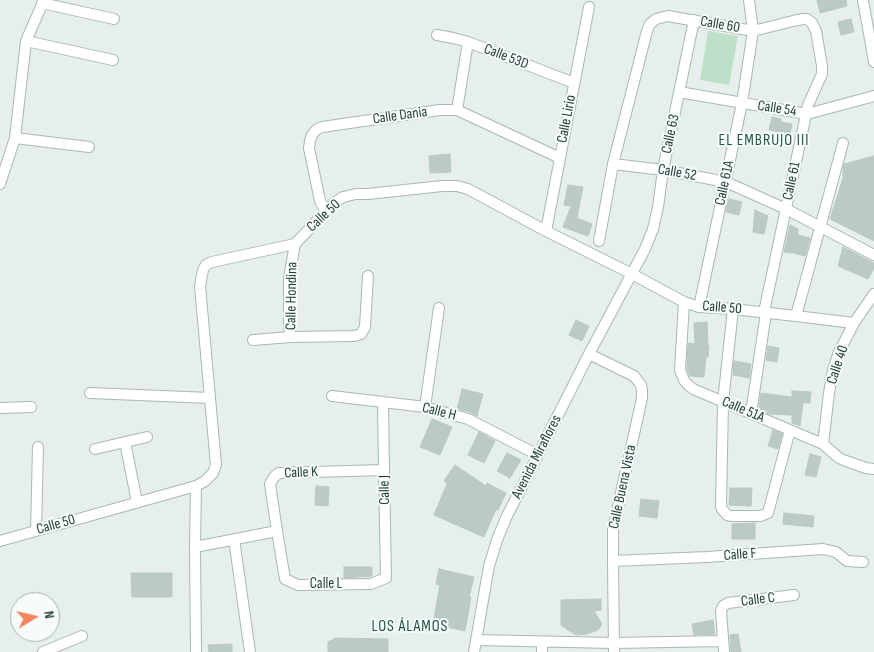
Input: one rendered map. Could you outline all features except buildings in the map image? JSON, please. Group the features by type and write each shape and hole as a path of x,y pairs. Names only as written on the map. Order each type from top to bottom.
{"street":[{"name":"Calle 61A","path":"698,307 742,103 753,31 749,0"},
{"path":"863,0 874,62"},
{"path":"0,184 15,138 26,41 43,1 114,19"},
{"name":"Calle Lirio","path":"546,231 589,7"},
{"name":"Calle 60","path":"613,164 647,31 650,24 656,19 668,16 753,31 803,19 812,23"},
{"name":"Calle 63","path":"632,274 653,229 663,170 694,20"},
{"name":"Calle 61","path":"751,413 765,312 786,209 811,98 822,74 816,32 812,23"},
{"name":"Calle 53D","path":"437,35 468,42 574,83"},
{"path":"26,41 113,60"},
{"path":"458,110 468,42"},
{"name":"Calle 54","path":"679,92 807,114 874,96"},
{"name":"Calle Dania","path":"326,212 320,201 309,148 310,141 316,130 322,127 430,111 458,110 560,158"},
{"path":"15,138 89,147"},
{"path":"796,316 843,143"},
{"path":"599,241 613,164"},
{"name":"Calle 52","path":"613,164 663,170 726,182 786,209 874,255"},
{"name":"Calle 50","path":"0,541 196,486 205,481 213,473 216,465 200,286 203,270 206,265 212,262 294,244 334,203 356,194 442,186 456,186 468,189 684,302 698,307 765,312 854,324"},
{"name":"Calle Hondina","path":"294,244 289,278 289,327 291,337 354,336 361,334 365,327 368,276"},
{"name":"Avenida Miraflores","path":"474,652 489,566 506,518 589,354 632,274"},
{"name":"Calle 40","path":"823,444 828,393 833,370 854,324 874,294"},
{"name":"Calle 51A","path":"684,302 680,370 684,380 694,390 823,444 839,458 874,469"},
{"path":"425,407 439,308"},
{"path":"733,309 723,402 721,506 727,515 761,516 768,513 790,430"},
{"path":"253,340 291,337"},
{"name":"Calle Buena Vista","path":"589,354 634,376 641,384 642,391 614,529 614,648"},
{"path":"90,393 210,398"},
{"name":"Calle H","path":"332,396 425,407 468,419 538,455"},
{"name":"Calle J","path":"383,402 386,578"},
{"path":"0,408 31,408"},
{"path":"95,449 146,437"},
{"path":"125,442 137,502"},
{"path":"36,531 38,446"},
{"name":"Calle K","path":"276,531 270,484 279,473 384,470"},
{"path":"196,486 196,652"},
{"path":"195,547 276,531"},
{"name":"Calle L","path":"276,531 285,579 298,584 371,584 386,578"},
{"path":"234,539 250,652"},
{"name":"Calle F","path":"613,561 823,549 836,552 848,561 863,562"},
{"name":"Calle C","path":"723,641 721,611 723,606 728,603 794,596"},
{"path":"43,652 82,636"},
{"path":"476,640 542,647 614,648 723,641 724,652"}],"green space":[{"path":"708,31 738,36 729,85 700,80"}],"district":[{"name":"EL EMBRUJO III","path":"764,141"},
{"name":"LOS ÁLAMOS","path":"410,627"}]}
